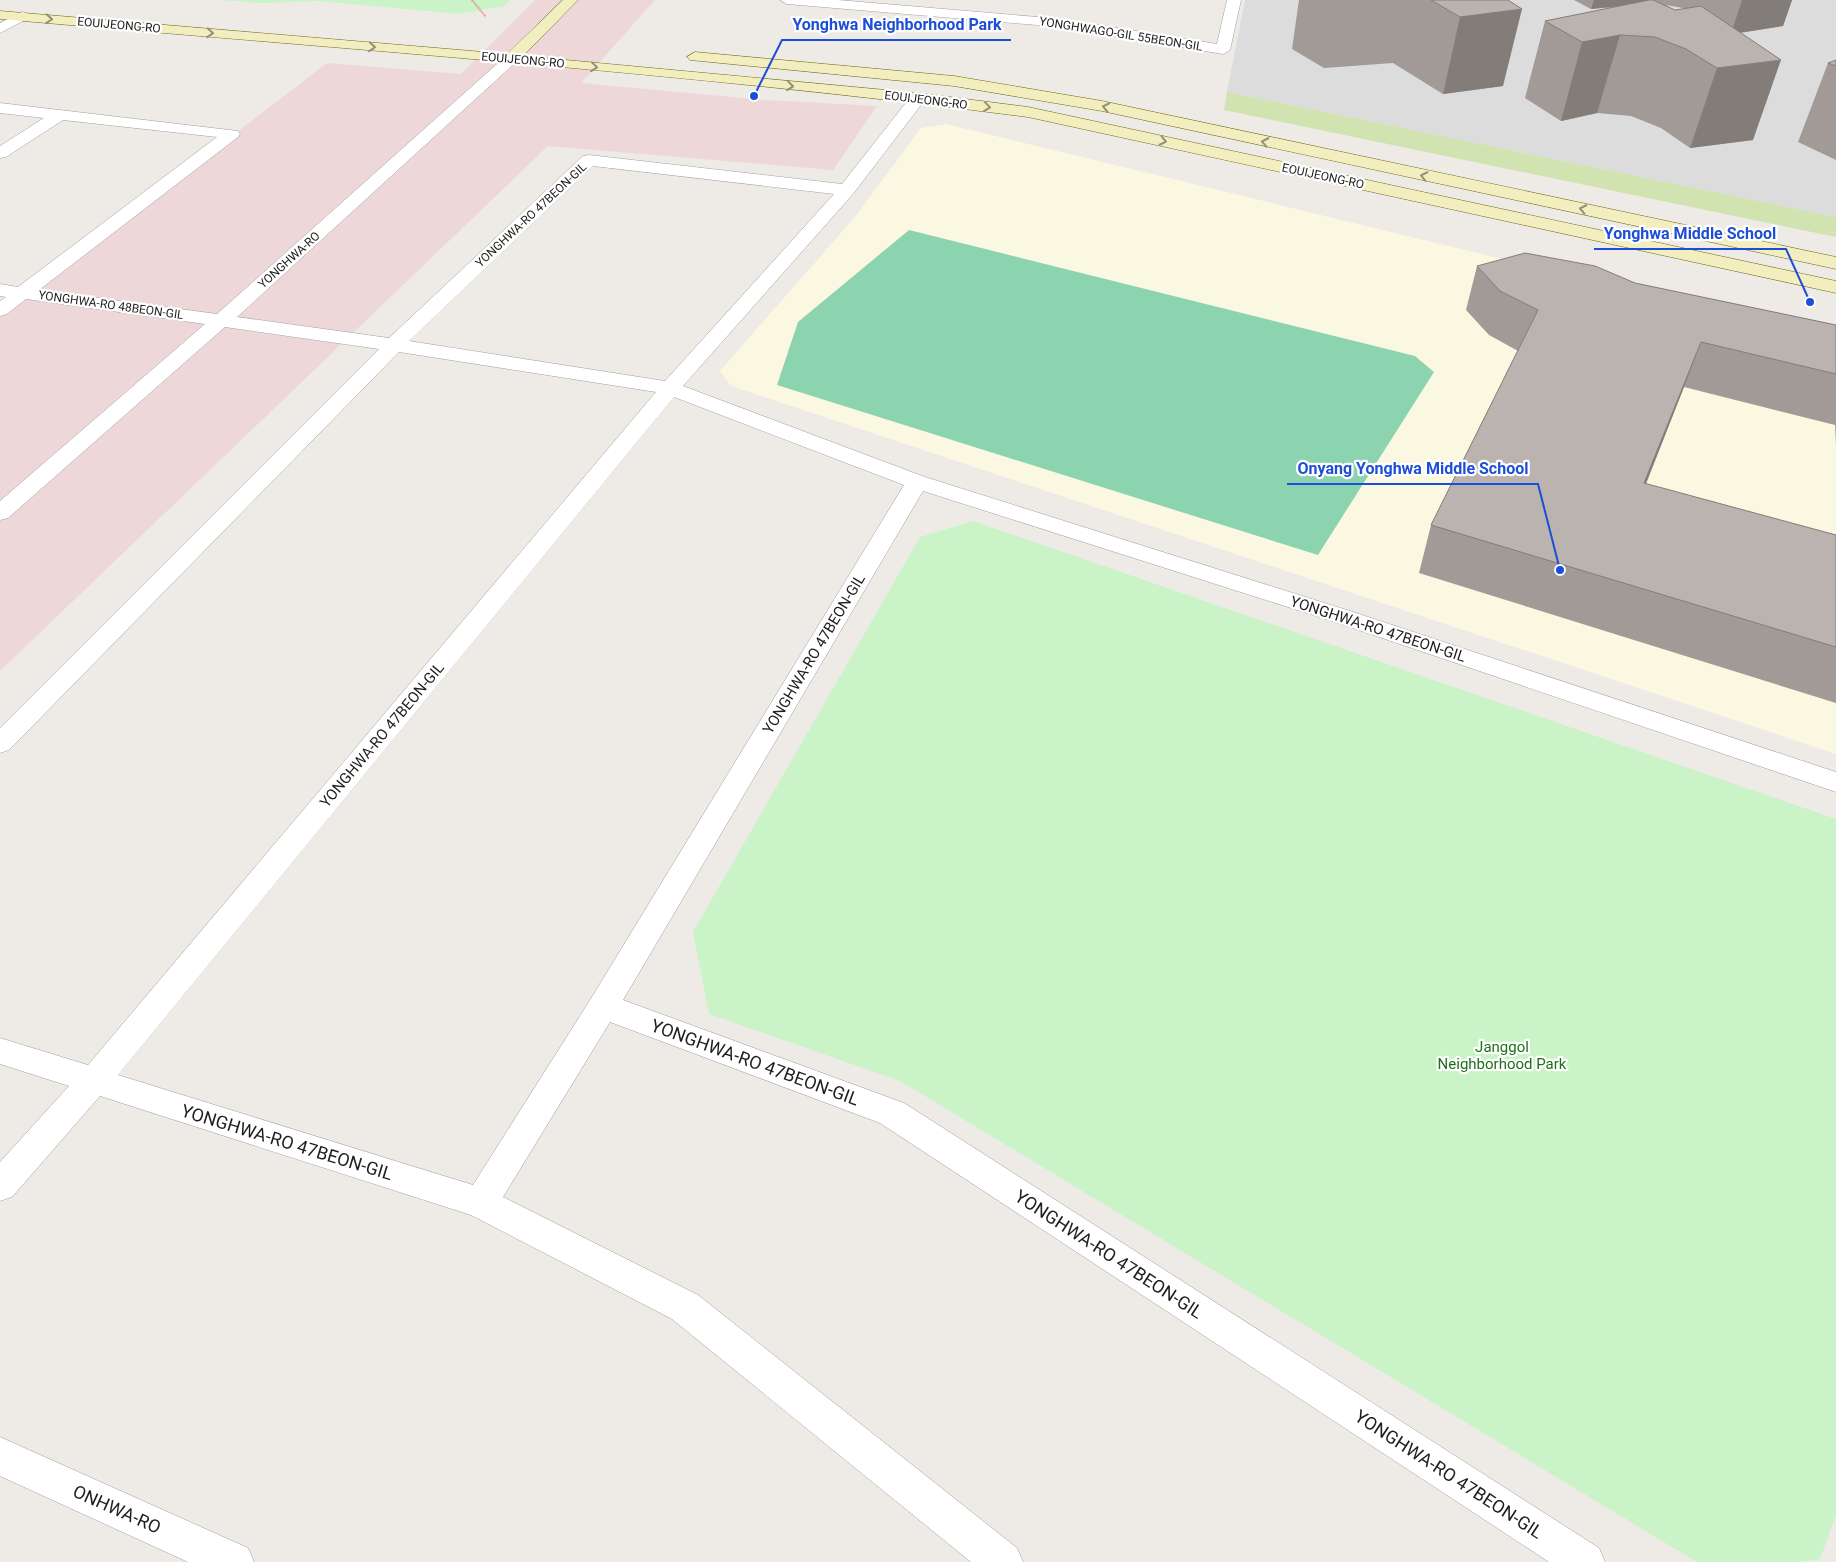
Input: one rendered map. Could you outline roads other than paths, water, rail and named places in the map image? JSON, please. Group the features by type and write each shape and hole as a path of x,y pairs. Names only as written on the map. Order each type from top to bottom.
{"main road":[{"path":"528,42 572,0"},
{"name":"EOUIJEONG-RO","path":"0,15 510,49 1028,112 1836,287"},
{"name":"EOUIJEONG-RO","path":"510,49 528,42 548,44"},
{"name":"EOUIJEONG-RO","path":"676,56 954,82 1102,106 1836,263"}],"street":[{"name":"YONGHWAGO-GIL 55BEON-GIL","path":"787,0 885,4 1050,22 1223,50 1234,0"},
{"path":"1050,22 1057,7"},
{"path":"0,29 22,16"},
{"name":"YONGHWA-RO","path":"0,513 222,320 510,49"},
{"name":"YONGHWA-RO 47BEON-GIL","path":"0,1186 93,1082 670,388 846,190 918,98"},
{"path":"0,108 232,134 0,310"},
{"path":"0,153 60,115"},
{"name":"YONGHWA-RO 47BEON-GIL","path":"0,744 394,345 589,160 846,190"},
{"name":"YONGHWA-RO 48BEON-GIL","path":"0,290 222,320"},
{"name":"YONGHWA-RO 47BEON-GIL","path":"222,320 670,388 917,482 1344,617 1836,782"},
{"name":"YONGHWA-RO 47BEON-GIL","path":"481,1203 603,1006 917,482"},
{"name":"YONGHWA-RO 47BEON-GIL","path":"603,1006 892,1113 1585,1562"},
{"name":"YONGHWA-RO 47BEON-GIL","path":"0,1051 93,1082 481,1203 685,1306 1003,1562"},
{"name":"ONHWA-RO","path":"0,1456 234,1562"}],"place":[{"name":"Yonghwa Neighborhood Park","path":"754,96"},
{"name":"Yonghwa Middle School","path":"1810,302"},
{"name":"Onyang Yonghwa Middle School","path":"1560,570"}],"park label":[{"name":"Janggol Neighborhood Park","path":"1502,1056"}]}
